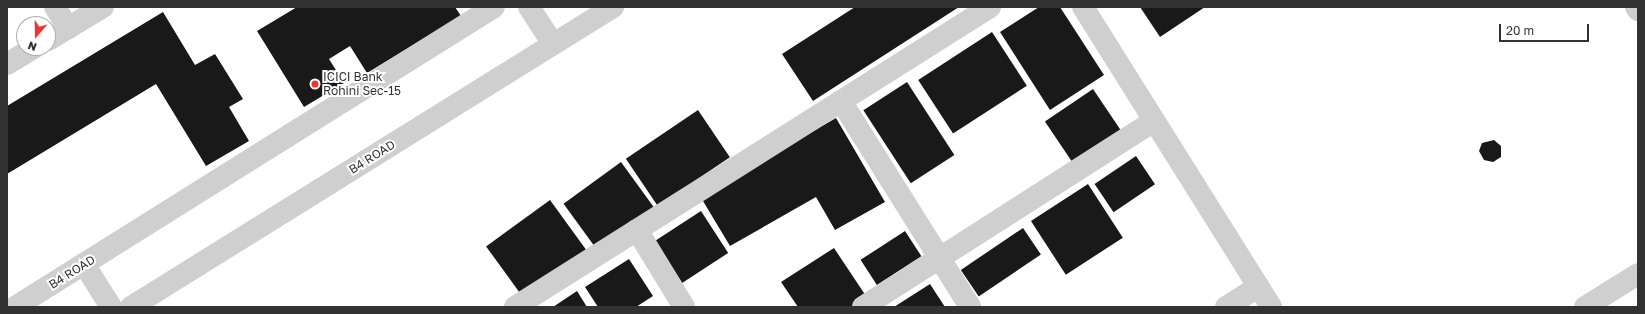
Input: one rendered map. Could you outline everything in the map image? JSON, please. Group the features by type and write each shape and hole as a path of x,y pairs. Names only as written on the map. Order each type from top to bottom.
{"street":[{"path":"54,7 68,28"},
{"path":"56,35 103,7"},
{"name":"B4 ROAD","path":"15,307 494,7"},
{"path":"529,7 553,44"},
{"name":"B4 ROAD","path":"131,307 613,7"},
{"path":"515,307 990,7"},
{"path":"1082,7 1271,307"},
{"path":"7,64 20,56"},
{"path":"841,101 970,307"},
{"path":"863,307 1154,121"},
{"path":"637,230 684,307"},
{"path":"84,264 111,307"},
{"path":"1585,307 1638,274"},
{"path":"1226,307 1258,287"}],"building":[{"path":"297,7 455,7 461,16 367,73 350,46 329,59 344,83 304,107 257,31"},
{"path":"855,7 959,7 813,101 782,54"},
{"path":"1039,7 1060,7 1104,75 1050,110 1000,32"},
{"path":"1140,7 1205,7 1160,37"},
{"path":"163,12 195,65 215,54 243,99 229,107 249,141 206,166 156,84 7,174 7,106"},
{"path":"992,32 1027,86 953,134 918,80"},
{"path":"907,82 954,155 911,183 863,110"},
{"path":"1093,89 1121,130 1073,163 1045,121"},
{"path":"698,110 730,157 658,206 626,159"},
{"path":"836,118 885,202 835,230 816,197 730,246 700,196"},
{"path":"1494,140 1501,146 1501,157 1493,162 1484,160 1479,151 1482,143"},
{"path":"1136,156 1155,184 1114,212 1095,184"},
{"path":"621,162 656,210 598,251 564,204"},
{"path":"1088,184 1123,238 1066,275 1031,221"},
{"path":"550,200 587,251 523,297 486,246"},
{"path":"701,211 728,253 682,283 655,241"},
{"path":"1023,228 1041,255 979,296 961,270"},
{"path":"905,231 921,256 877,285 861,260"},
{"path":"834,248 868,299 855,307 798,307 781,282"},
{"path":"629,259 653,296 636,307 598,307 585,287"},
{"path":"930,284 945,307 894,307"},
{"path":"577,291 587,307 553,307"}],"place":[{"name":"ICICI Bank Rohini Sec-15","path":"315,84"}]}
